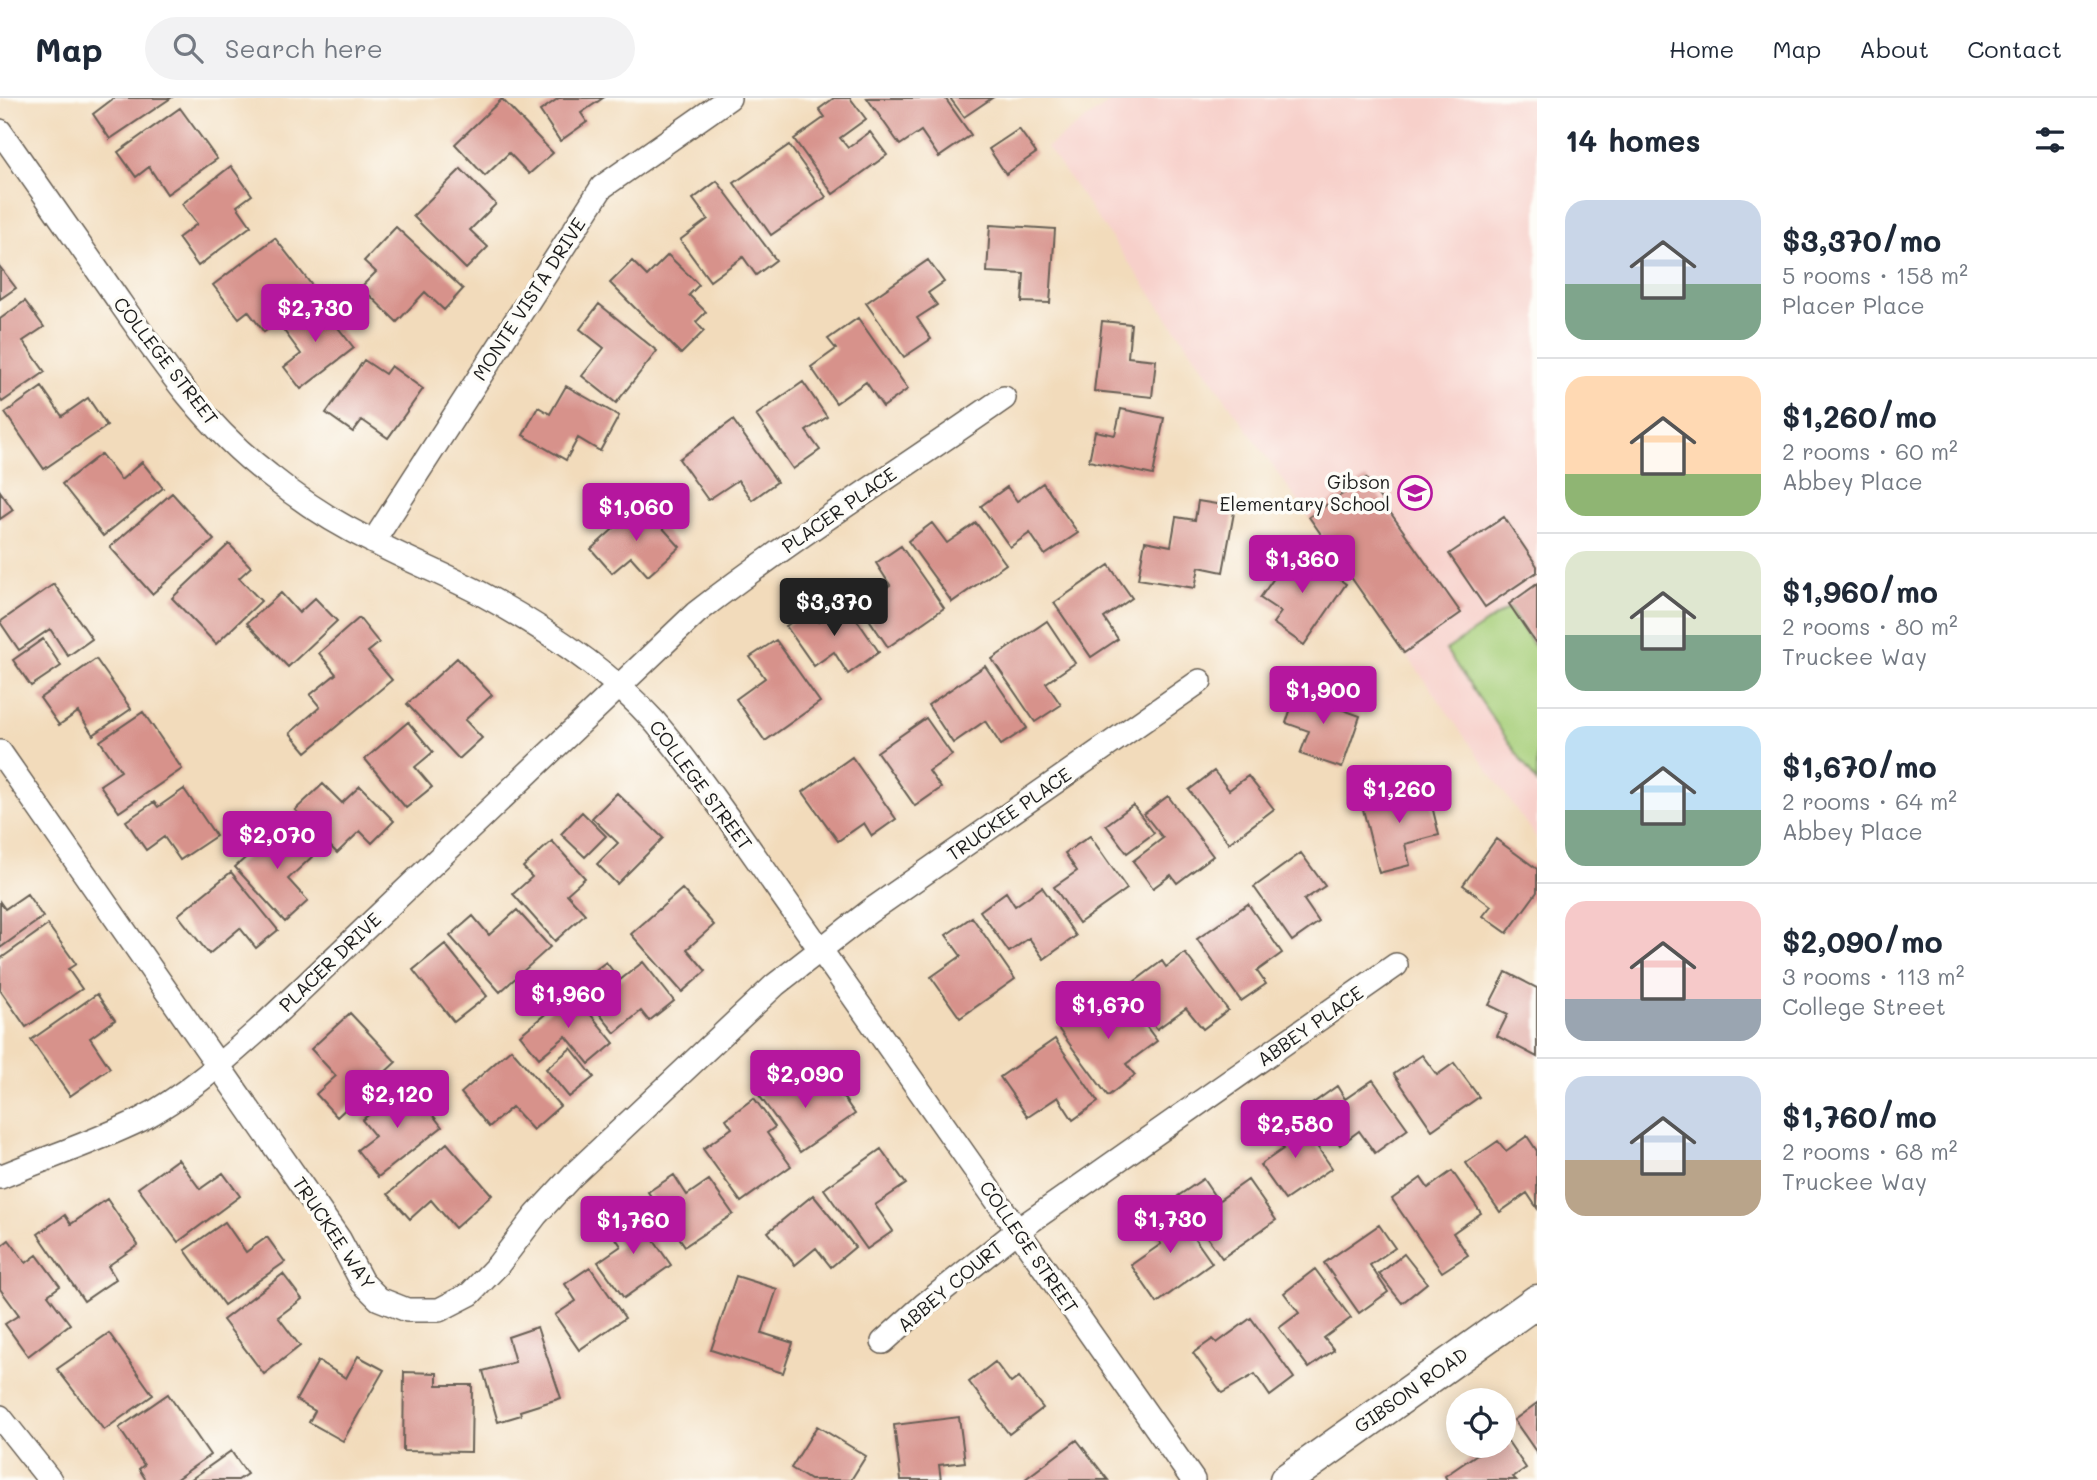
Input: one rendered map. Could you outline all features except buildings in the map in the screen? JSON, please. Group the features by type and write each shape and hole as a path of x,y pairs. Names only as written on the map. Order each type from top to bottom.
{"main road":[{"name":"GIBSON ROAD","path":"1286,1480 1537,1301"}],"street":[{"name":"MONTE VISTA DRIVE","path":"373,542 602,187 729,98"},
{"name":"COLLEGE STREET","path":"0,131 142,335 185,391 226,437 268,475 315,508 373,542 490,599 585,659 653,720 690,765 1193,1480"},
{"name":"PLACER PLACE","path":"619,688 696,613 740,579 1004,398"},
{"name":"TRUCKEE PLACE","path":"820,949 870,911 1200,681"},
{"name":"PLACER DRIVE","path":"0,1177 141,1119 173,1100 218,1065 619,688"},
{"name":"TRUCKEE WAY","path":"0,752 339,1238 362,1282 379,1299 407,1310 439,1310 470,1294 498,1265 536,1215 573,1175 775,985 820,949"},
{"name":"ABBEY PLACE","path":"1018,1230 1396,965"},
{"name":"ABBEY COURT","path":"883,1342 924,1305 1018,1230"},
{"path":"0,1417 50,1480"}],"shaded area":[{"name":"Gibson Elementary School","path":"1116,98 1537,98 1537,839 1047,147"}],"green space":[{"path":"1509,608 1537,650 1537,783 1446,650"}],"place":[{"name":"Gibson Elementary School","path":"1415,493"}]}
